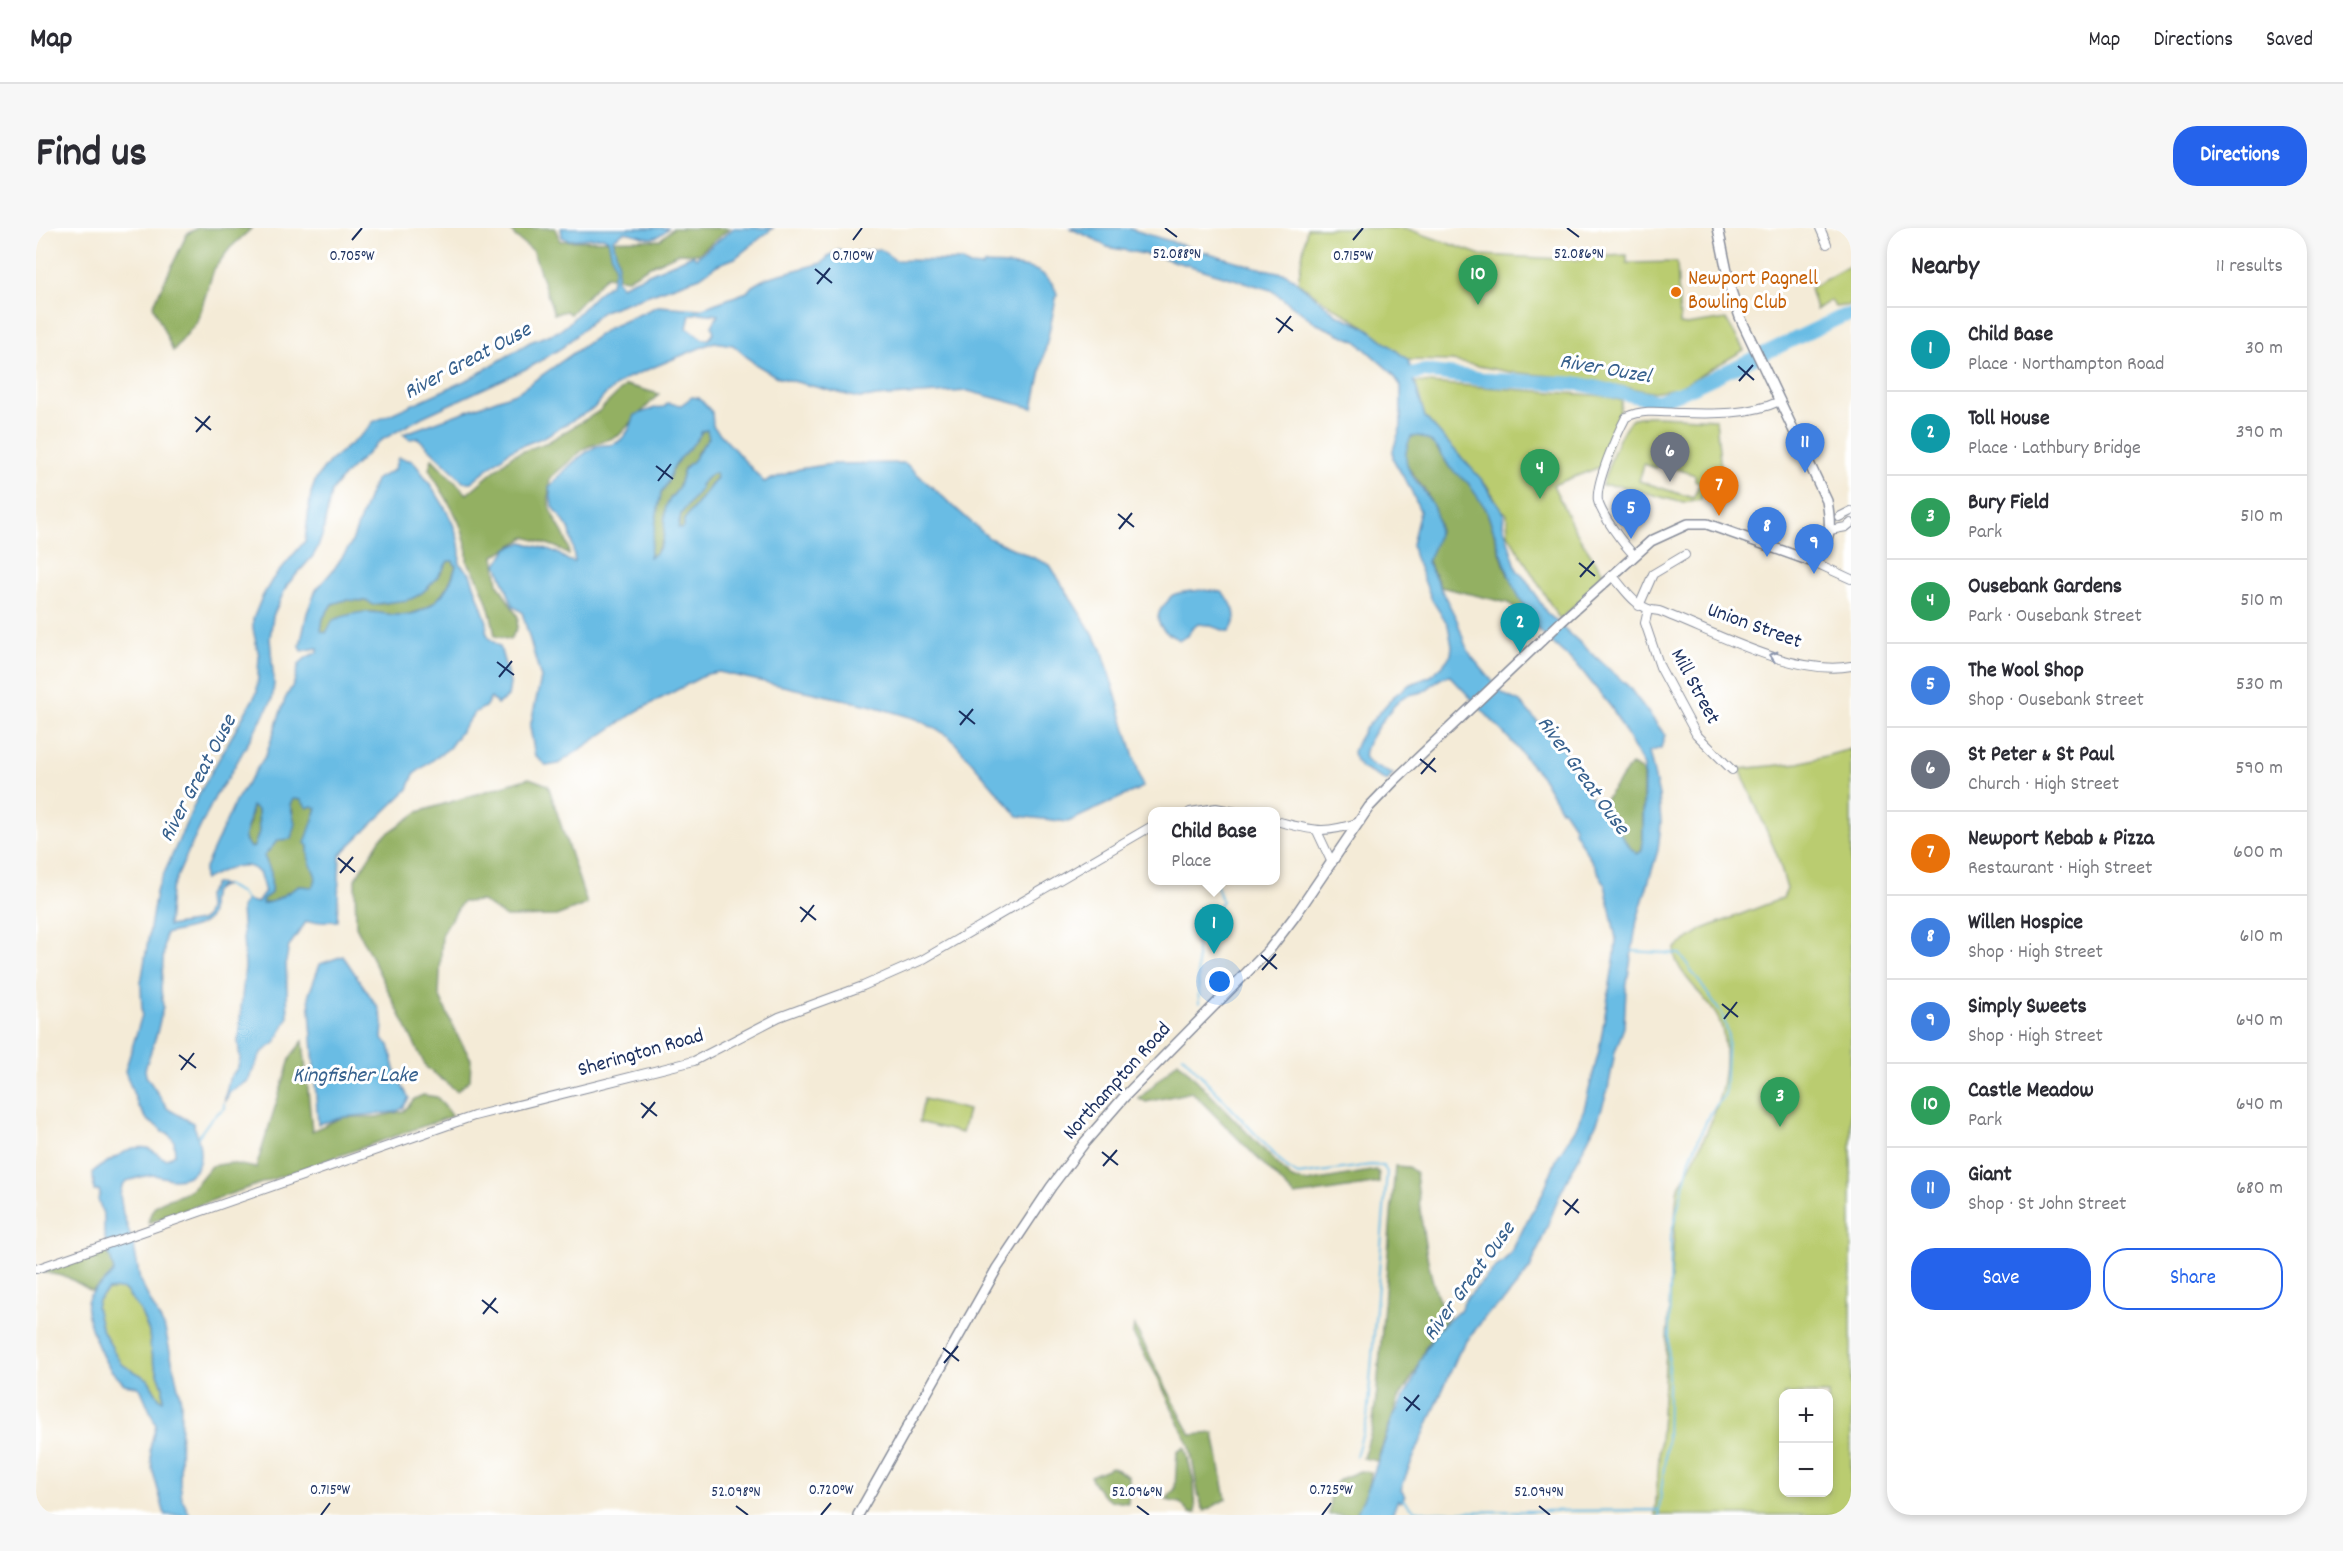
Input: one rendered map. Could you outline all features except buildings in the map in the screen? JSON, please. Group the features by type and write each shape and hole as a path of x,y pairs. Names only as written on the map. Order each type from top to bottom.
{"main road":[{"path":"1719,228 1731,291 1740,317 1827,501 1830,530 1828,543 1816,563"},
{"name":"Northampton Road","path":"858,1515 998,1268 1051,1187 1085,1142 1125,1096 1269,950 1370,807 1395,780 1634,555 1651,541 1672,530 1688,524 1707,524 1816,563"}],"street":[{"path":"1820,228 1827,244"},
{"path":"1634,555 1622,544 1599,503 1598,491 1611,450 1626,417 1637,412 1652,411 1719,414 1758,409 1780,401"},
{"path":"1839,516 1851,512"},
{"path":"1830,530 1851,523"},
{"path":"1612,575 1639,606 1653,574 1685,555"},
{"path":"1816,563 1851,579"},
{"name":"Union Street","path":"1639,606 1685,621 1753,650 1791,661 1825,668 1851,666"},
{"name":"Mill Street","path":"1648,610 1645,623 1660,667 1696,734 1732,770"},
{"path":"1280,822 1317,831 1335,830 1359,822"},
{"name":"Sherington Road","path":"36,1269 474,1116 694,1060 779,1017 863,986 922,960 1148,828"},
{"path":"1317,831 1332,863"}],"green space":[{"path":"197,228 252,228 230,248 214,269 197,322 173,351 153,306 187,234"},
{"path":"510,228 555,228 560,241 660,240 673,228 730,228 698,254 679,253 628,279 606,276 570,314 566,311 554,314 533,251 515,237"},
{"path":"1307,228 1405,228 1481,255 1581,260 1582,249 1607,256 1627,255 1627,263 1677,262 1680,324 1726,319 1744,350 1678,388 1651,392 1585,379 1510,372 1452,361 1408,360 1366,327 1298,282"},
{"path":"1851,265 1851,305 1835,307 1831,300 1816,310 1810,288"},
{"path":"1415,382 1606,396 1622,401 1606,461 1600,467 1553,485 1574,529 1605,576 1560,620 1508,534 1507,514 1488,487 1425,417"},
{"path":"626,385 659,394 618,436 585,448 550,478 550,507 565,537 569,555 556,547 526,537 494,556 498,584 518,617 517,628 510,640 495,636 485,597 477,577 467,562 467,549 460,525 429,469 432,459 467,494 513,455 548,442 598,412"},
{"path":"1638,417 1716,419 1721,471 1708,471 1701,500 1683,503 1621,486 1602,485 1615,448 1630,422","holes":["1659,463 1695,475 1695,480 1700,483 1693,498 1639,481 1644,464 1656,468"]},
{"path":"708,430 709,438 697,452 695,459 684,468 678,489 670,498 663,539 655,554 648,557 661,493 672,469 702,431"},
{"path":"1413,433 1419,434 1434,444 1450,468 1473,485 1486,509 1507,573 1533,624 1508,603 1441,587 1425,555 1439,532 1439,524 1427,493 1405,462 1406,443"},
{"path":"716,473 717,477 684,520 684,527 678,528 681,514 700,485 711,474"},
{"path":"448,561 453,561 456,566 453,576 443,593 429,606 401,615 363,613 326,633 321,631 323,618 332,604 345,600 369,601 374,605 397,601 441,573"},
{"path":"1851,749 1851,1515 1655,1515 1677,1191 1707,1132 1721,1090 1725,1069 1725,1047 1721,1025 1710,1006 1679,966 1675,957 1675,948 1703,929 1783,898 1787,889 1777,855 1740,769 1799,763"},
{"path":"1631,765 1641,770 1643,774 1643,841 1642,851 1637,854 1629,848 1604,808 1603,802"},
{"path":"529,778 548,785 587,904 556,916 506,917 482,901 462,902 442,933 439,995 471,1059 470,1080 457,1091 426,1067 356,926 355,879 381,838 418,812"},
{"path":"293,798 317,807 308,846 309,859 316,873 316,882 313,887 299,886 274,901 262,904 263,899 271,893 271,873 264,856 278,840 293,812 290,804"},
{"path":"252,806 258,811 259,832 254,847 249,848 244,837 250,821"},
{"path":"303,1041 312,1131 343,1117 377,1117 404,1111 414,1099 423,1095 437,1097 452,1116 148,1223 157,1205 189,1191 211,1166 230,1163 256,1168 291,1056"},
{"path":"1178,1061 1292,1179 1307,1182 1376,1170 1379,1173 1379,1183 1295,1196 1192,1092 1146,1102 1139,1099"},
{"path":"924,1099 968,1110 962,1133 919,1122"},
{"path":"1395,1166 1408,1167 1416,1173 1422,1227 1430,1269 1441,1304 1448,1316 1425,1348 1415,1373 1399,1398 1377,1461 1363,1458 1372,1429 1377,1391"},
{"path":"105,1251 111,1258 114,1271 109,1278 92,1291 67,1277 43,1272"},
{"path":"108,1290 125,1290 140,1310 149,1332 151,1354 163,1387 163,1400 161,1401 148,1379 121,1364 101,1327 96,1307 98,1300"},
{"path":"1134,1325 1191,1435 1214,1433 1226,1499 1205,1511 1198,1493 1190,1447 1158,1378 1133,1334"},
{"path":"1185,1447 1194,1483 1196,1513 1190,1513 1180,1503 1166,1500 1175,1489 1177,1452"},
{"path":"1112,1467 1129,1477 1128,1503 1104,1497 1090,1476"},
{"path":"1360,1471 1371,1472 1369,1488 1356,1515 1329,1515 1330,1496 1334,1486 1342,1478"}],"water":[{"path":"561,228 668,228 652,238 624,232 613,239 618,262 617,280 621,286 693,255 696,258 734,228 773,228 735,258 717,265 700,277 603,311 563,347 532,366 422,417 380,441 340,480 331,492 318,547 313,556 287,585 273,616 270,638 274,684 272,700 228,778 217,793 171,891 168,926 200,921 205,918 208,909 207,895 215,884 226,885 214,891 210,916 207,920 193,927 165,934 161,989 163,1007 145,1069 146,1076 168,1109 193,1123 200,1149 198,1165 187,1177 170,1179 154,1175 126,1181 120,1195 123,1214 134,1246 140,1281 165,1329 181,1401 180,1482 182,1499 190,1515 165,1515 152,1468 150,1448 156,1425 141,1390 136,1386 124,1384 107,1364 87,1314 88,1299 114,1271 104,1234 104,1217 98,1199 99,1190 94,1191 93,1172 133,1148 147,1148 167,1159 175,1154 174,1141 168,1133 162,1132 160,1128 148,1121 138,1106 125,1071 142,1015 141,983 156,892 199,794 257,692 259,656 253,619 272,580 305,541 311,493 316,479 329,462 366,431 373,422 471,378 530,342 559,331 611,283 615,268 608,240 603,237 568,240 562,237","holes":["108,1290 125,1290 140,1310 149,1332 151,1354 163,1387 163,1400 159,1398 148,1379 121,1364 101,1327 96,1307 98,1300"]},
{"path":"1069,228 1127,228 1255,267 1287,274 1336,314 1367,328 1408,360 1425,417 1481,479 1504,513 1503,524 1517,570 1527,581 1546,612 1628,686 1665,735 1661,748 1649,752 1659,796 1661,823 1658,850 1637,920 1626,989 1624,1027 1615,1052 1608,1089 1598,1120 1561,1192 1530,1269 1502,1303 1488,1313 1460,1350 1406,1475 1401,1490 1405,1496 1401,1502 1398,1499 1392,1515 1356,1515 1371,1481 1393,1417 1416,1375 1419,1362 1438,1330 1460,1310 1465,1300 1512,1251 1538,1204 1558,1156 1575,1130 1584,1109 1599,1051 1615,954 1616,939 1605,884 1574,831 1575,828 1561,810 1543,779 1513,743 1450,676 1439,680 1422,692 1406,696 1399,701 1373,735 1365,752 1365,758 1374,766 1393,774 1387,781 1361,768 1355,760 1353,752 1364,730 1394,696 1409,685 1431,676 1443,665 1451,655 1452,646 1448,625 1432,600 1414,555 1412,544 1420,511 1393,459 1393,450 1401,426 1401,386 1392,373 1356,341 1317,324 1271,290 1160,257 1107,247","holes":["1419,436 1430,441 1439,450 1450,468 1468,483 1486,509 1512,584 1537,629 1579,667 1611,707 1644,766 1643,842 1642,851 1637,854 1627,844 1602,806 1598,807 1589,793 1591,790 1571,766 1564,751 1520,702 1503,694 1472,657 1465,644 1457,620 1427,562 1438,535 1434,509 1412,475 1406,459 1411,437"]},
{"path":"880,249 895,260 961,261 970,266 982,267 985,264 1017,266 1037,271 1045,276 1057,294 1033,408 968,391 859,398 777,377 755,364 733,345 714,342 625,379 605,395 594,408 544,437 511,450 471,482 463,482 418,438 409,439 403,434 518,392 609,328 658,306 700,309 747,292 752,286 766,278 822,263 839,250 851,253","holes":["699,313 718,315 712,326 714,333 709,339 703,339 687,328 690,315"]},
{"path":"692,397 699,398 712,412 713,426 764,482 799,469 832,464 905,463 989,538 1050,565 1102,649 1143,787 1068,822 1018,816 950,737 917,719 869,705 719,672 707,674 639,710 558,764 547,766 535,756 530,727 541,678 522,612 513,606 497,564 508,548 523,542 553,551 575,562 570,530 552,505 549,487 570,465 589,451 597,446 614,444 622,439 635,415 664,407 668,403 681,405","holes":["707,430 709,438 683,472 679,486 667,504 664,535 660,548 649,557 661,493 677,461 702,431","716,473 717,478 684,520 684,527 678,528 681,514 701,488 700,485 711,474"]},
{"path":"398,458 413,461 446,509 457,537 460,550 459,563 470,574 487,622 486,631 489,638 500,647 510,683 508,697 497,704 491,698 485,707 474,713 449,748 414,774 408,789 340,855 337,921 306,922 289,946 286,961 288,1018 275,1043 261,1053 248,1081 230,1092 224,1103 229,1079 238,1067 240,1059 238,1042 245,966 241,908 246,900 257,903 265,892 260,875 254,868 240,866 204,880 204,870 235,802 266,755 299,664 318,652 318,648 302,651 300,646 307,613 316,590 351,544 375,480 394,470","holes":["448,561 453,561 456,566 448,586 436,601 418,612 393,615 369,612 353,614 333,620 326,633 321,631 323,618 332,604 345,600 368,601 373,605 414,598 431,585","293,799 301,800 307,808 312,806 317,808 305,843 308,846 315,881 312,887 299,886 274,901 262,904 263,899 271,893 271,873 264,856 278,840 291,839 295,823 290,804","252,806 258,811 259,832 254,847 250,848 244,838"]},
{"path":"1202,590 1222,592 1230,601 1235,616 1229,632 1198,624 1188,636 1180,640 1167,633 1158,619 1162,608 1171,596"},
{"name":"Kingfisher Lake","path":"343,956 379,1009 383,1022 382,1039 389,1045 397,1077 409,1098 403,1108 395,1112 344,1117 318,1124 309,994 320,964"}],"waterway":[{"name":"River Ouzel","path":"1406,375 1425,371 1491,380 1581,384 1657,401 1683,392 1843,316 1851,315"},
{"path":"226,885 241,893 246,900"},
{"path":"1199,1003 1196,929 1198,921 1210,916 1222,901 1217,885"},
{"path":"1632,951 1680,954 1723,1016 1728,1034 1725,1094 1709,1115 1690,1159 1671,1235 1667,1442 1659,1510"},
{"path":"1182,1055 1287,1168 1298,1175 1371,1165 1383,1166 1387,1172 1367,1419 1356,1456"},
{"path":"198,1137 210,1120 224,1108 224,1103"},
{"path":"1402,1499 1415,1510 1428,1512 1659,1510 1659,1515"}],"place":[{"name":"Newport Pagnell Bowling Club","path":"1676,292"},
{"name":"Castle Meadow","path":"1478,305"},
{"name":"Giant","path":"1805,473"},
{"name":"St Peter & St Paul","path":"1670,482"},
{"name":"Ousebank Gardens","path":"1540,499"},
{"name":"Newport Kebab & Pizza","path":"1719,516"},
{"name":"The Wool Shop","path":"1631,539"},
{"name":"Willen Hospice","path":"1767,557"},
{"name":"Simply Sweets","path":"1814,574"},
{"name":"Toll House","path":"1520,653"},
{"name":"Child Base","path":"1214,954"},
{"name":"Bury Field","path":"1780,1127"}],"water label":[{"name":"River Great Ouse","path":"468,362"},
{"name":"River Great Ouse","path":"1582,776"},
{"name":"River Great Ouse","path":"199,779"},
{"name":"River Great Ouse","path":"1470,1282"}]}
